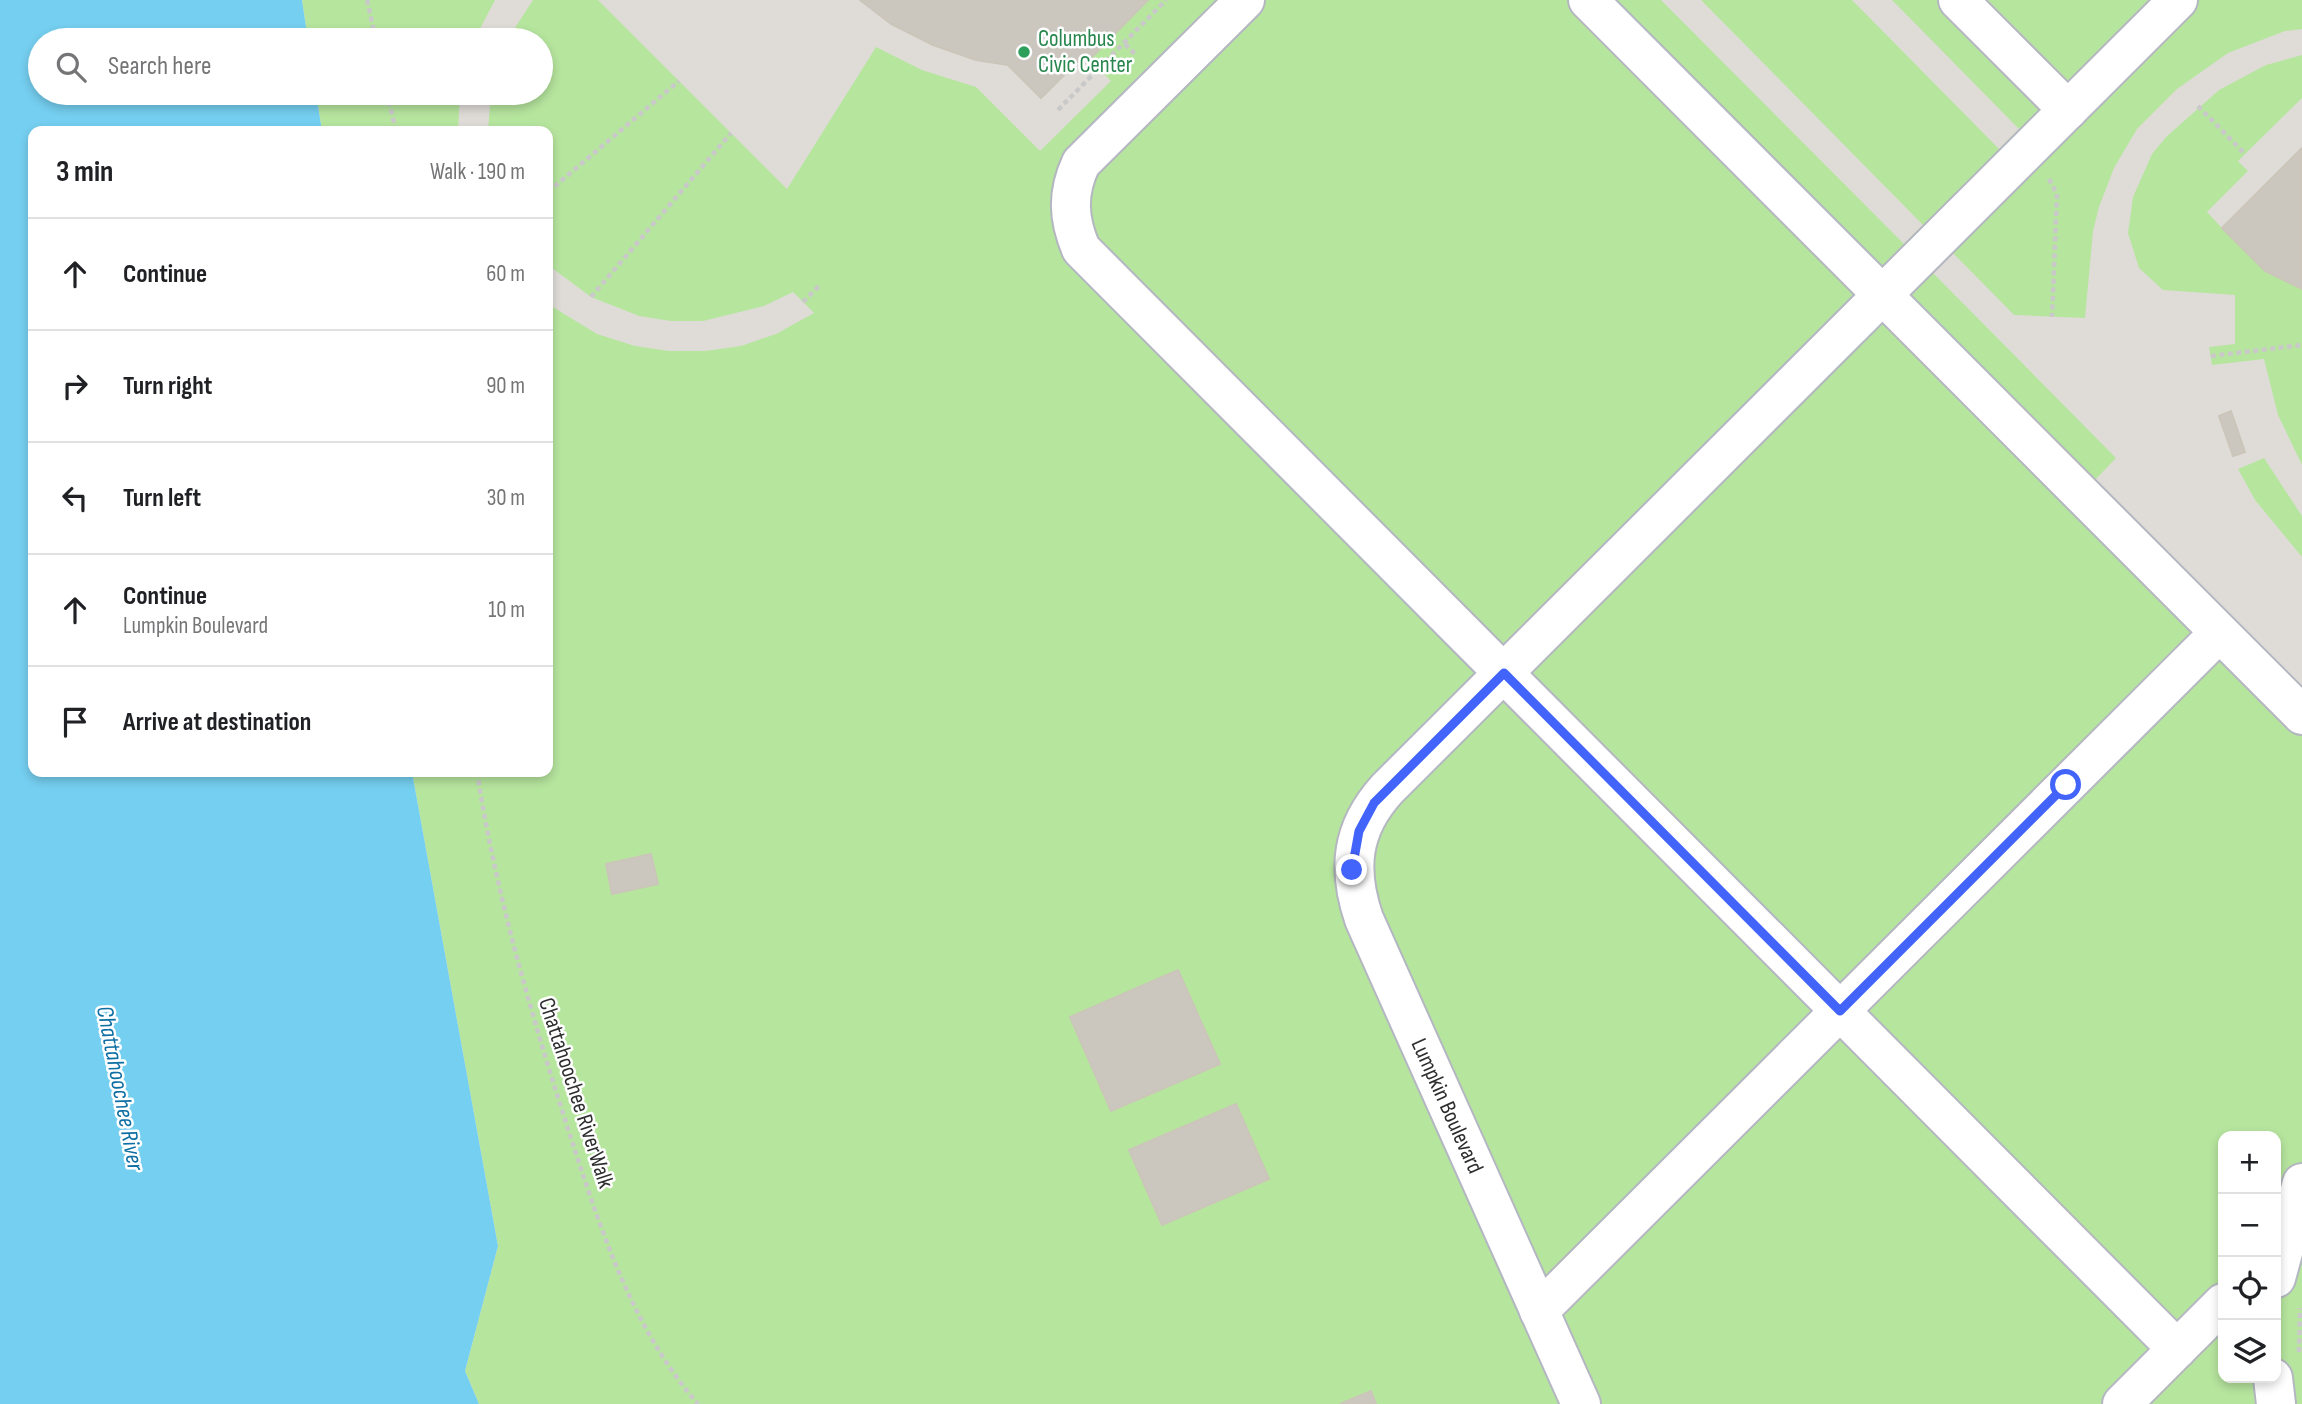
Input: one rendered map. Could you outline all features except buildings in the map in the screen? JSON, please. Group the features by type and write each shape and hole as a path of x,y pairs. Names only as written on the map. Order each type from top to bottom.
{"street":[{"path":"1245,0 1081,163 1072,182 1069,204 1072,228 1080,249 2177,1349"},
{"path":"1588,0 2302,715"},
{"path":"1958,0 2068,110"},
{"name":"Lumpkin Boulevard","path":"1581,1404 1357,901 1352,870 1359,831 1374,803 2178,0"},
{"path":"1539,1311 2220,632"},
{"path":"2281,1243 2302,1183"},
{"path":"2281,1251 2288,1289"},
{"path":"2122,1404 2218,1308"},
{"path":"2276,1404 2285,1370"}],"path":[{"path":"367,0 373,28"},
{"path":"1058,110 1166,0"},
{"path":"553,188 679,81"},
{"path":"390,105 395,126"},
{"path":"2198,106 2245,154"},
{"path":"591,297 731,133"},
{"path":"2043,173 2057,190 2052,317"},
{"path":"803,302 821,284"},
{"path":"2211,356 2302,345"},
{"name":"Chattahoochee RiverWalk","path":"478,777 502,901 538,1038 591,1197 633,1305 658,1349 698,1404"},
{"path":"2285,1370 2288,1289"}],"green space":[{"path":"302,0 2302,0 2302,1404 479,1404 465,1371 498,1246 413,777 553,777 553,126 321,126 318,105 553,105 553,28 306,28"}],"shaded area":[{"path":"495,0 533,0 515,28 480,28"},
{"path":"598,0 860,0 891,24 933,45 976,60 1008,65 1040,98 1081,58 1085,63 1089,59 1111,81 1040,151 976,87 922,70 876,47 787,189"},
{"path":"1661,0 1701,0 1923,225 1904,244"},
{"path":"1852,0 1892,0 2019,129 1999,149"},
{"path":"2302,29 2302,55 2266,65 2219,90 2166,137 2152,154 2133,197 2128,233 2139,268 2163,290 2235,295 2235,344 2209,347 2212,365 2264,359 2278,415 2302,465 2302,516 2264,458 2238,469 2255,500 2302,557 2302,687 2095,480 2116,458 1932,272 1952,252 2014,315 2085,318 2093,231 2099,207 2114,168 2137,129 2177,89 2228,53 2285,31","holes":["2231,412 2245,451 2234,456 2220,416"]},
{"path":"2302,98 2302,148 2222,228 2207,212 2248,171 2238,161"},
{"path":"459,105 490,105 488,126 458,126"},
{"path":"553,269 591,297 639,316 671,321 703,321 764,306 793,292 814,313 776,334 741,346 705,351 669,351 635,346 597,334 553,307"}],"water":[{"name":"Chattahoochee River","path":"0,0 302,0 306,28 28,28 28,105 318,105 321,126 28,126 28,777 413,777 498,1246 465,1371 479,1404 0,1404"}],"place":[{"name":"Columbus Civic Center","path":"1024,52"}],"route":[{"path":"1352,870 1359,831 1374,803 1504,673 1840,1011 2066,785"}]}
